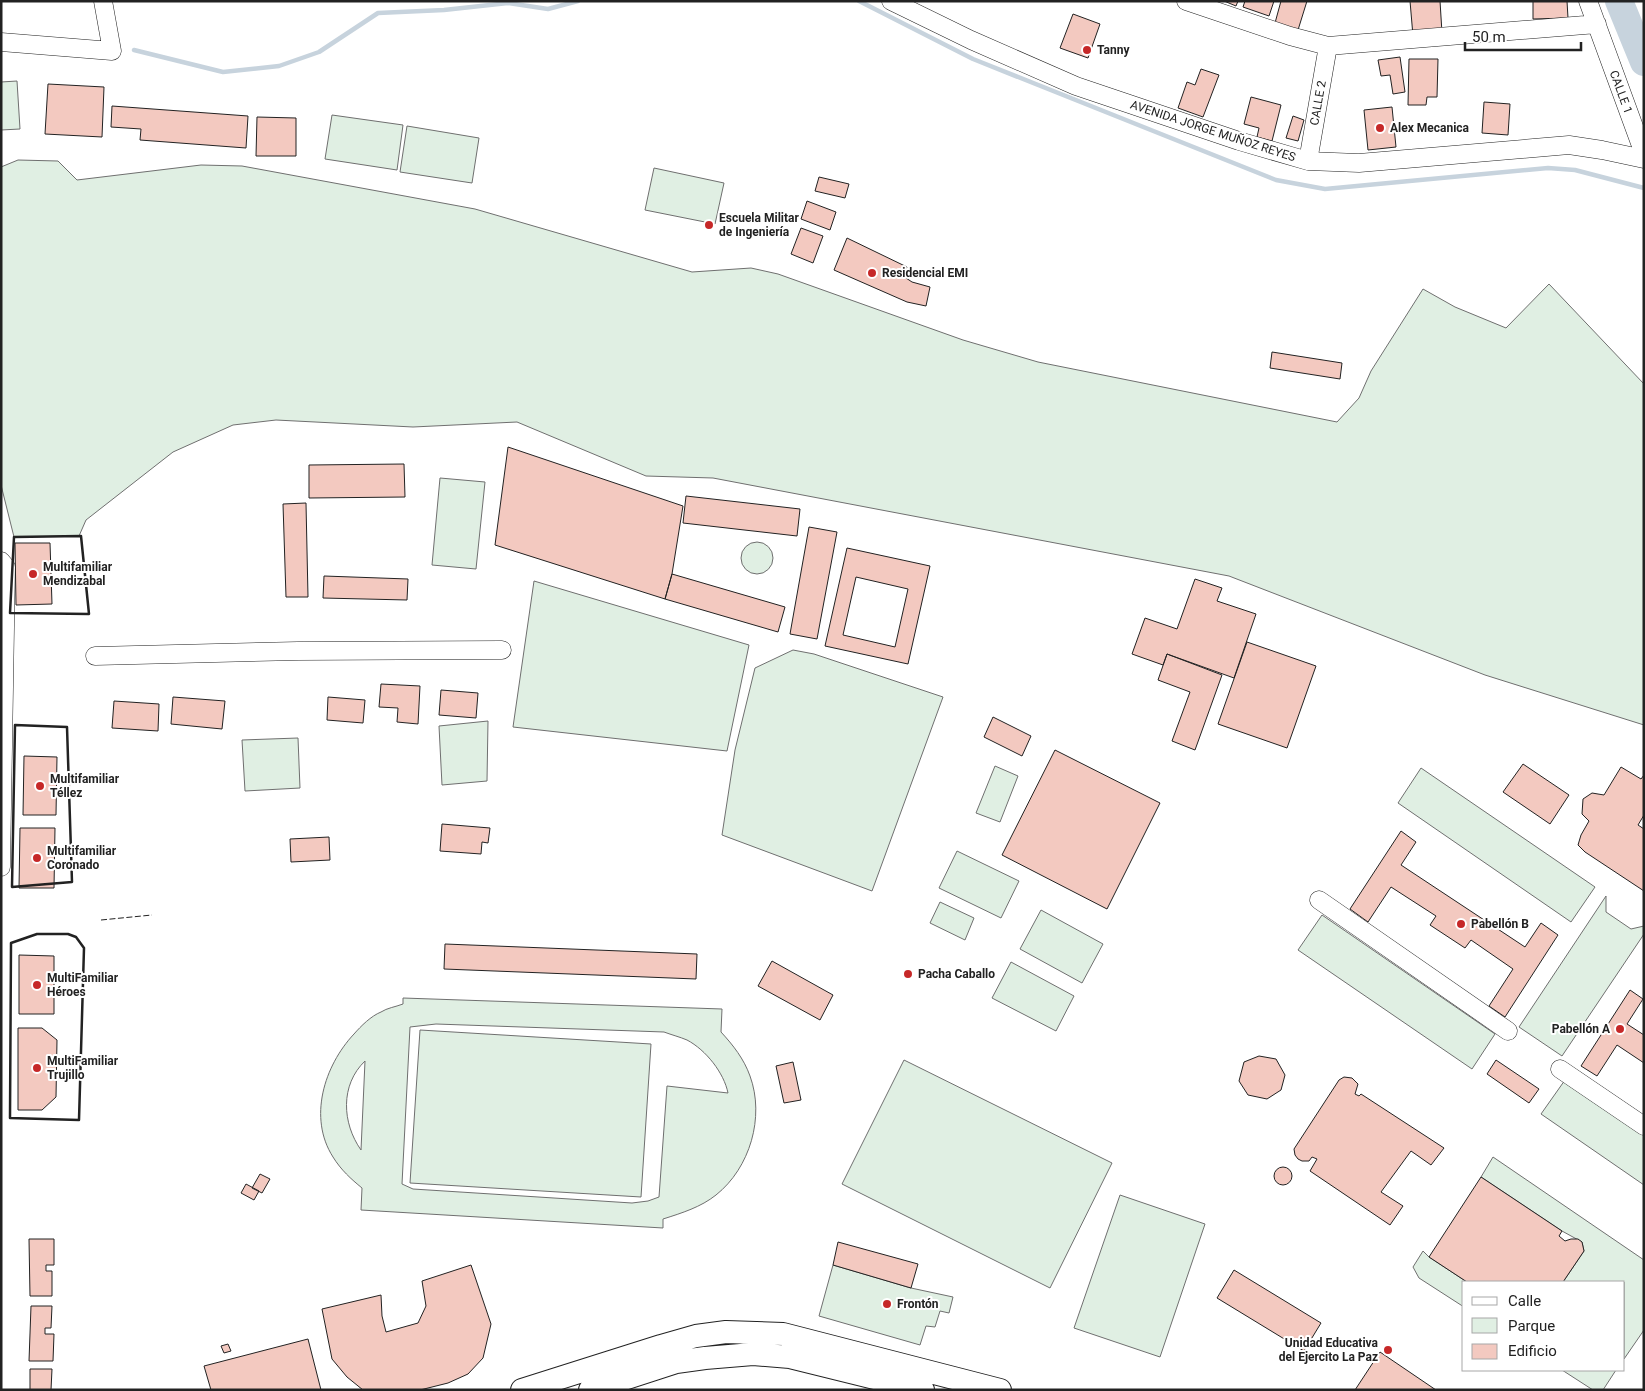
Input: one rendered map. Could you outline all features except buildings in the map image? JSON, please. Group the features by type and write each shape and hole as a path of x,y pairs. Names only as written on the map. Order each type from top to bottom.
{"main road":[{"path":"522,1390 696,1336 726,1332 783,1334 948,1383 1000,1390"},
{"path":"590,1390 676,1362 753,1354 790,1357 923,1390"}],"street":[{"path":"1,42 112,51 103,1"},
{"name":"AVENIDA JORGE MUÑOZ REYES","path":"891,1 971,40 1076,86 1238,141 1308,161 1359,163 1569,145 1644,159"},
{"path":"1186,1 1328,46 1597,24"},
{"name":"CALLE 1","path":"1588,1 1644,154"},
{"name":"CALLE 2","path":"1308,161 1328,46"},
{"path":"1,867 3,564"},
{"path":"95,656 298,651 502,650"},
{"path":"1319,900 1508,1030"},
{"path":"1560,1069 1644,1126"}],"green space":[{"path":"17,81 20,129 1,130 1,82"},
{"path":"332,115 403,125 397,170 325,159"},
{"path":"407,126 479,138 472,183 400,172"},
{"path":"18,160 58,161 77,180 201,165 242,166 475,209 692,272 751,268 778,274 963,340 1038,362 1337,422 1359,398 1371,371 1423,289 1455,307 1506,328 1549,284 1644,384 1644,725 1485,675 1229,576 713,478 646,476 517,422 413,427 276,420 233,425 173,452 86,520 79,536 14,537 1,485 1,167"},
{"path":"654,168 724,183 715,224 645,210"},
{"path":"440,478 485,482 476,569 432,565"},
{"path":"757,542 763,543 768,547 772,552 772,564 768,569 763,573 757,574 751,573 746,569 742,564 741,558 742,552 746,547 751,543"},
{"path":"534,581 749,645 727,751 513,727"},
{"path":"793,650 814,654 943,697 872,891 722,835 735,750 755,668"},
{"path":"488,721 487,781 442,785 439,726"},
{"path":"298,738 300,788 245,791 242,740"},
{"path":"995,766 1018,776 1000,822 976,813"},
{"path":"1421,768 1595,887 1571,922 1398,803"},
{"path":"957,851 1019,881 1001,918 939,888"},
{"path":"1606,896 1606,912 1631,929 1644,926 1644,934 1562,1056 1519,1027"},
{"path":"940,902 974,918 965,940 930,923"},
{"path":"1041,910 1103,944 1082,983 1020,949"},
{"path":"1322,915 1495,1034 1472,1069 1298,950"},
{"path":"1011,962 1074,996 1056,1031 992,998"},
{"path":"403,998 722,1009 721,1032 745,1064 754,1092 756,1108 755,1125 746,1156 728,1184 716,1195 698,1206 663,1219 663,1228 361,1210 362,1188 339,1166 325,1142 321,1109 323,1093 335,1061 343,1047 357,1031 366,1021 377,1014 403,1004","holes":["436,1024 664,1032 687,1040 701,1050 718,1070 728,1093 667,1086 659,1197 648,1201 632,1203 413,1189 402,1184 410,1027","365,1061 361,1150 350,1128 347,1104 351,1081"]},
{"path":"420,1030 651,1044 641,1197 410,1183"},
{"path":"904,1060 1112,1163 1050,1288 842,1184"},
{"path":"1565,1080 1644,1134 1644,1185 1541,1114"},
{"path":"1493,1157 1644,1260 1644,1330 1625,1358 1625,1281 1564,1281 1584,1251 1582,1242 1562,1231 1481,1177"},
{"path":"1120,1195 1205,1224 1160,1357 1074,1328"},
{"path":"1423,1251 1465,1281 1462,1281 1462,1306 1419,1278 1413,1267"},
{"name":"Frontón","path":"833,1265 911,1288 953,1297 949,1313 940,1311 935,1327 926,1326 920,1345 819,1316"},
{"path":"1564,1371 1615,1371 1603,1390 1593,1390"}],"waterway":[{"path":"134,50 223,72 279,66 319,52 378,13 444,10 508,3 548,9 578,1"},
{"path":"859,1 973,59 1276,180 1325,189 1548,168 1575,170 1644,188"},
{"path":"1619,1 1644,62"}],"fence":[{"path":"101,920 152,915"}],"wall":[{"path":"81,536 89,614 10,613 14,537 81,536"},
{"path":"15,725 67,727 72,882 12,887 15,725"},
{"path":"37,934 68,934 76,937 84,948 79,1120 10,1118 11,943 37,934"}],"place":[{"name":"Tanny","path":"1087,50"},
{"name":"Alex Mecanica","path":"1380,128"},
{"name":"Escuela Militar de Ingeniería","path":"709,225"},
{"name":"Residencial EMI","path":"872,273"},
{"name":"Multifamiliar Mendizabal","path":"33,574"},
{"name":"Multifamiliar Téllez","path":"40,786"},
{"name":"Multifamiliar Coronado","path":"37,858"},
{"name":"Pabellón B","path":"1461,924"},
{"name":"Pacha Caballo","path":"908,974"},
{"name":"MultiFamiliar Héroes","path":"37,985"},
{"name":"Pabellón A","path":"1620,1029"},
{"name":"MultiFamiliar Trujillo","path":"37,1068"},
{"name":"Frontón","path":"887,1304"},
{"name":"Unidad Educativa del Ejercito La Paz","path":"1388,1350"}]}
